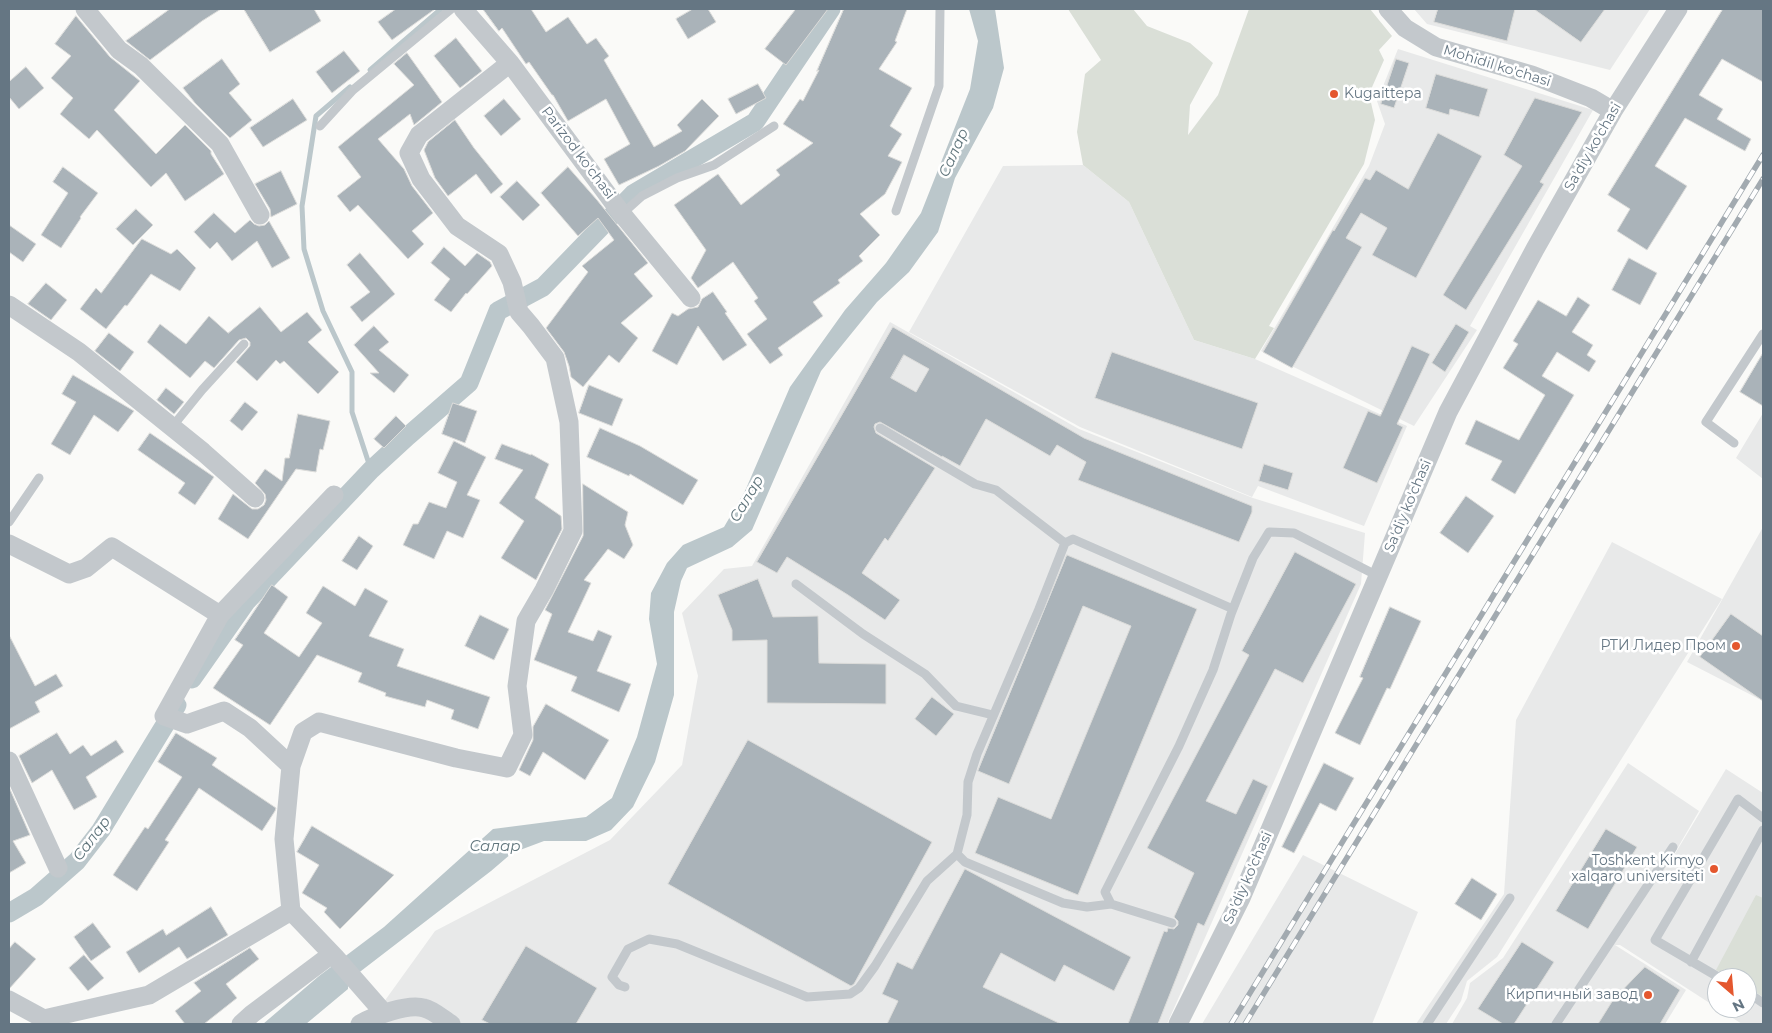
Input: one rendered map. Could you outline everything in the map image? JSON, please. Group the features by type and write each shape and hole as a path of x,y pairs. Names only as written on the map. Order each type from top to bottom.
{"street":[{"path":"84,9 119,50 141,66 220,144 260,215"},
{"name":"Parizod ko'chasi","path":"463,9 510,63 622,214 691,298"},
{"name":"Mohidil ko'chasi","path":"1388,9 1404,28 1436,47 1532,75 1591,98 1613,111"},
{"name":"Sa'diy ko'chasi","path":"1178,1024 1241,898 1448,412 1535,249 1613,111 1678,9"},
{"path":"384,1013 334,955 291,911 284,838 291,766 303,732 319,722 456,758 507,768 523,735 517,686 526,621 573,532 569,422 555,358 532,326 518,312 512,282 499,254 457,226 421,179 409,153 419,135 510,63"},
{"path":"9,305 78,352 172,427 256,498"},
{"path":"291,766 250,728 224,711 187,724 164,716 220,616 334,495"},
{"path":"9,544 69,574 86,568 112,547 220,616"},
{"path":"9,761 58,868"},
{"path":"9,1000 44,1019 149,995 291,911"},
{"path":"242,1024 252,1014 334,955"},
{"path":"360,1024 384,1013 401,1008 424,1007 451,1024"}],"lane":[{"path":"320,126 353,90 451,9"},
{"path":"896,211 940,86 940,9"},
{"path":"622,214 642,196 677,178 714,165 774,126"},
{"path":"1734,443 1706,422 1763,334"},
{"path":"172,427 202,390 244,344"},
{"path":"880,428 975,484 996,490 1065,544"},
{"path":"9,522 39,478"},
{"path":"1111,904 1104,892 1179,746 1213,670 1253,558 1269,532 1294,533 1378,576"},
{"path":"625,987 619,985 612,977 628,949 649,939 676,944 807,997 850,994 859,988 876,966 927,880 957,854 967,815 968,782 977,754 1040,609 1065,544 1073,539 1234,609"},
{"path":"796,584 863,634 925,674 956,706 993,715"},
{"path":"1707,971 1654,940 1738,799 1763,818"},
{"path":"1691,962 1763,830"},
{"path":"1556,1024 1673,847"},
{"path":"957,854 966,862 1064,903 1087,907 1111,904 1172,923"},
{"path":"1427,1024 1510,898"}],"shaded area":[{"path":"1068,9 1133,9 1147,26 1190,43 1213,63 1190,105 1188,135 1218,95 1249,9 1370,9 1392,36 1379,50 1384,60 1369,94 1375,120 1364,164 1269,326 1274,328 1255,359 1194,340 1129,202 1083,165 1077,132 1085,74 1101,60"},
{"path":"1414,9 1650,9 1610,70 1427,24"},
{"path":"1398,49 1593,110 1470,326 1477,330 1414,426 1261,351 1369,166 1385,124 1377,101"},
{"path":"1083,165 1129,202 1194,340 1255,359 1407,426 1364,526 1258,486 1252,497 1080,427 909,332 1003,166"},
{"path":"890,322 1079,429 1253,498 1365,533 1361,584 1167,1024 368,1024 435,931 610,840 682,765 698,676 682,613 724,569 752,566"},
{"path":"1763,413 1763,479 1736,458"},
{"name":"РТИ Лидер Пром","path":"1763,527 1763,701 1687,662"},
{"path":"1612,542 1722,599 1497,957 1467,981 1461,1001 1446,1024 1416,1024 1504,894 1516,720"},
{"name":"Кирпичный завод","path":"1628,763 1699,811 1655,887 1726,769 1763,793 1763,1024 1742,1024 1733,1018 1757,1018 1757,968 1707,968 1707,1002 1620,945 1615,945 1686,990 1665,1024 1452,1024 1467,998 1470,983 1503,958"},
{"path":"1303,855 1418,912 1372,1024 1202,1024"},
{"path":"1756,895 1763,898 1763,997 1757,993 1757,968 1717,968"}],"water":[{"name":"Салар","path":"969,9 995,9 1004,68 993,108 955,178 938,232 909,272 877,302 821,371 752,530 732,547 687,568 681,581 674,612 674,695 655,762 633,807 611,830 586,841 544,841 512,853 348,981 348,989 306,1024 263,1024 319,976 384,927 493,829 586,817 612,798 637,737 657,664 649,619 651,593 667,563 683,545 724,527 745,491 790,387 845,310 886,263 921,213 970,89 978,41"}],"building":[{"path":"170,9 221,9 150,60 126,41"},
{"path":"244,9 314,9 321,21 270,52"},
{"path":"396,9 435,9 392,40 378,22"},
{"path":"483,9 531,9 546,32 568,17 587,44 596,38 609,56 604,60 654,147 682,131 677,125 702,99 719,116 685,151 619,185 604,159 630,144 606,99 568,121 553,95 529,62 526,64 502,28 499,31"},
{"path":"693,9 708,9 716,22 688,39 676,19"},
{"path":"796,9 828,9 786,65 765,49"},
{"path":"844,9 907,9 895,41 897,42 879,69 912,88 890,126 902,134 888,156 902,162 885,194 860,214 880,235 859,256 863,261 838,280 840,283 813,302 823,316 778,348 783,355 770,364 747,334 767,319 754,301 758,298 733,262 698,288 691,278 706,250 674,205 718,174 741,205 780,175 776,170 813,143 783,124 800,99 803,101 819,70 817,71"},
{"path":"1438,9 1515,9 1507,41 1434,22"},
{"path":"1534,9 1605,9 1581,42"},
{"path":"1723,9 1763,9 1763,82 1722,59 1699,95 1723,109 1717,119 1751,139 1745,151 1685,118 1655,166 1687,186 1647,250 1617,231 1630,209 1608,195"},
{"path":"76,16 110,57 140,81 114,110 156,154 185,125 211,151 224,174 185,201 166,173 151,187 97,130 89,139 60,114 73,98 51,78 71,56 55,44"},
{"path":"456,38 482,71 460,88 434,56"},
{"path":"344,51 360,71 332,93 316,72"},
{"path":"407,53 442,102 414,125 410,114 378,139 404,169 412,186 433,213 412,231 424,244 408,259 358,205 350,212 337,196 361,177 338,147 414,85 394,64"},
{"path":"222,59 240,84 229,93 252,120 230,138 195,103 183,88"},
{"path":"1396,59 1409,63 1394,108 1381,104"},
{"path":"26,67 44,88 19,109 9,97 9,82"},
{"path":"1436,74 1488,89 1479,117 1450,109 1449,115 1426,108"},
{"path":"758,84 766,98 736,114 728,99"},
{"path":"1535,98 1582,112 1540,182 1544,184 1466,310 1443,295 1522,166 1504,155"},
{"path":"293,99 307,120 263,147 250,128"},
{"path":"504,99 521,119 501,136 484,116"},
{"path":"455,120 474,148 503,184 491,194 476,174 448,196 435,178 424,150 428,142"},
{"path":"1438,133 1482,156 1416,278 1372,255 1387,228 1361,213 1346,238 1362,247 1292,368 1263,352 1365,178 1370,180 1376,170 1408,189"},
{"path":"63,167 98,193 80,217 61,248 41,235 68,193 53,182"},
{"path":"568,167 648,263 634,274 653,296 621,323 638,338 619,363 609,355 583,387 571,377 564,352 546,328 588,272 582,266 614,240 598,218 578,236 541,193"},
{"path":"281,171 297,204 271,217 270,209 255,184"},
{"path":"517,181 540,205 523,221 500,197"},
{"path":"136,209 153,225 133,245 116,229"},
{"path":"214,213 235,233 250,220 259,226 265,225 269,221 290,258 272,268 257,241 232,261 217,242 210,249 194,232"},
{"path":"9,225 36,244 23,262 9,252"},
{"path":"142,239 171,254 177,249 196,268 180,291 151,274 127,306 125,305 106,329 80,309 96,288 101,293"},
{"path":"444,247 465,266 477,253 490,262 492,266 451,312 434,300 450,279 431,263"},
{"path":"360,253 395,294 362,322 350,307 370,292 347,265"},
{"path":"1629,258 1657,273 1640,305 1612,290"},
{"path":"46,283 67,300 51,320 28,304"},
{"path":"713,292 747,345 723,361 698,326 677,365 652,351 672,313 678,316 688,309 698,307 702,299"},
{"path":"1578,297 1590,305 1572,332 1593,345 1587,355 1596,361 1589,372 1557,352 1542,376 1574,395 1515,494 1491,480 1502,461 1465,444 1476,420 1519,440 1545,395 1503,368 1518,344 1513,341 1538,300 1566,316"},
{"path":"260,307 281,332 307,312 322,330 308,342 339,372 318,394 284,361 280,364 276,360 257,381 236,362 250,346 250,342 246,338 239,340 214,368 205,361 190,378 147,342 160,324 186,344 209,316 228,333"},
{"path":"1456,324 1469,332 1445,372 1432,363"},
{"path":"374,326 389,342 379,350 409,375 394,393 370,373 379,373 354,345"},
{"path":"893,327 1084,438 1252,506 1252,512 1239,542 1078,480 1086,462 1057,445 1050,456 986,419 960,466 880,422 875,424 876,433 935,468 888,541 885,538 862,573 900,600 885,620 787,557 777,573 757,562","holes":["904,355 929,369 916,392 891,378"]},
{"path":"109,333 134,352 120,371 95,351"},
{"path":"1412,346 1430,354 1397,424 1403,427 1377,483 1343,468 1368,411 1380,416"},
{"path":"1112,352 1258,403 1242,449 1095,398"},
{"path":"1763,353 1763,406 1740,392"},
{"path":"73,375 134,411 118,432 94,415 70,455 51,444 76,402 62,394"},
{"path":"589,385 623,399 612,426 579,413"},
{"path":"166,388 184,402 174,414 157,400"},
{"path":"245,402 258,412 242,431 230,421"},
{"path":"453,403 477,411 465,443 442,434"},
{"path":"298,414 330,421 323,450 320,449 316,472 296,469 248,539 218,519 233,494 252,509 258,509 264,505 266,500 265,494 255,483 265,469 282,481 285,458 289,458"},
{"path":"396,416 406,426 384,448 374,439"},
{"path":"600,428 640,446 698,480 683,505 630,474 629,476 587,457"},
{"path":"150,433 214,477 195,505 178,493 185,483 138,450"},
{"path":"454,441 486,457 467,495 480,500 463,538 447,531 434,559 403,545 413,524 418,524 429,502 446,508 457,482 438,473"},
{"path":"502,444 531,454 549,464 535,498 561,516 562,529 536,580 501,558 524,521 499,503 523,470 495,459"},
{"path":"1264,464 1293,473 1288,490 1259,481"},
{"path":"583,484 628,512 625,525 633,545 624,559 608,549 584,580 591,583 568,632 593,641 598,630 612,636 597,671 631,684 619,712 571,691 577,677 534,660 552,614 545,610 583,536"},
{"path":"1466,496 1494,516 1468,553 1440,533"},
{"path":"359,536 373,546 357,570 342,561"},
{"path":"1295,552 1356,584 1303,683 1275,669 1206,801 1236,814 1253,779 1268,786 1204,926 1198,923 1158,1024 1128,1024 1164,931 1167,932 1168,928 1174,929 1178,925 1178,921 1174,917 1194,873 1147,848 1249,655 1242,651"},
{"path":"1067,555 1197,609 1078,895 975,853 998,797 1051,819 1131,626 1083,606 1009,784 978,771"},
{"path":"758,579 773,617 818,616 819,663 886,664 886,704 767,703 767,640 732,641 732,630 718,595"},
{"path":"272,585 288,597 264,633 299,657 322,623 306,613 323,586 355,606 365,588 388,601 369,636 404,649 397,666 490,697 478,729 451,719 454,710 427,700 425,707 385,696 386,693 358,682 362,673 317,655 270,725 213,688 243,645 235,640"},
{"path":"1390,607 1421,621 1390,689 1387,688 1360,745 1335,733 1363,678 1360,677"},
{"name":"РТИ Лидер Пром","path":"1731,614 1763,636 1763,701 1700,657"},
{"path":"480,615 509,629 494,660 465,646"},
{"path":"9,635 35,686 56,674 63,686 35,702 40,712 9,729"},
{"path":"932,697 954,714 936,736 915,719"},
{"path":"546,704 609,740 585,780 543,752 530,776 519,770 533,740 533,727"},
{"path":"57,733 70,754 83,745 91,756 116,740 124,752 86,777 97,797 74,810 52,770 32,783 19,756"},
{"path":"176,733 217,758 212,765 276,808 262,831 199,788 165,840 169,842 137,891 113,875 145,827 148,829 182,777 158,762"},
{"path":"748,740 932,842 854,984 851,986 668,884"},
{"path":"1324,763 1354,778 1336,811 1320,803 1294,853 1282,847"},
{"path":"9,787 30,835 13,841 26,863 9,873"},
{"path":"312,826 394,875 340,929 324,912 327,908 302,893 319,865 297,852"},
{"path":"1606,829 1637,847 1588,929 1556,911"},
{"path":"965,869 1131,957 1114,991 1064,965 1055,982 1001,953 983,987 1061,1024 887,1024 898,1001 882,994 897,962 912,969"},
{"path":"1472,878 1497,894 1481,920 1455,904"},
{"path":"211,907 228,935 187,959 179,947 139,973 126,952 163,929 166,935"},
{"path":"93,923 111,947 91,961 74,937"},
{"path":"15,942 36,959 9,989 9,949"},
{"path":"1522,942 1554,962 1514,1024 1503,1024 1478,1009"},
{"path":"526,946 597,988 576,1024 490,1024 482,1020"},
{"path":"250,948 259,959 226,984 237,998 204,1024 185,1024 175,1011 201,991 194,983"},
{"path":"84,955 104,978 88,991 69,968"},
{"name":"Кирпичный завод","path":"1645,967 1680,990 1660,1024 1598,1024 1613,1000"}],"waterway":[{"path":"370,70 441,9"},
{"name":"Салар","path":"192,679 246,602 371,470 469,383 498,311 543,287 633,194 755,122 831,9"},
{"path":"350,87 316,116 302,206 304,249 323,311 352,372 352,412 371,470"},
{"name":"Салар","path":"9,913 36,897 77,861 101,830 177,705"}],"railway":[{"path":"1231,1024 1763,155"},
{"path":"1245,1024 1763,179"}],"place":[{"name":"Kugaittepa","path":"1334,94"},
{"name":"РТИ Лидер Пром","path":"1736,646"},
{"name":"Toshkent Kimyo xalqaro universiteti","path":"1714,869"},
{"name":"Кирпичный завод","path":"1648,995"}]}
